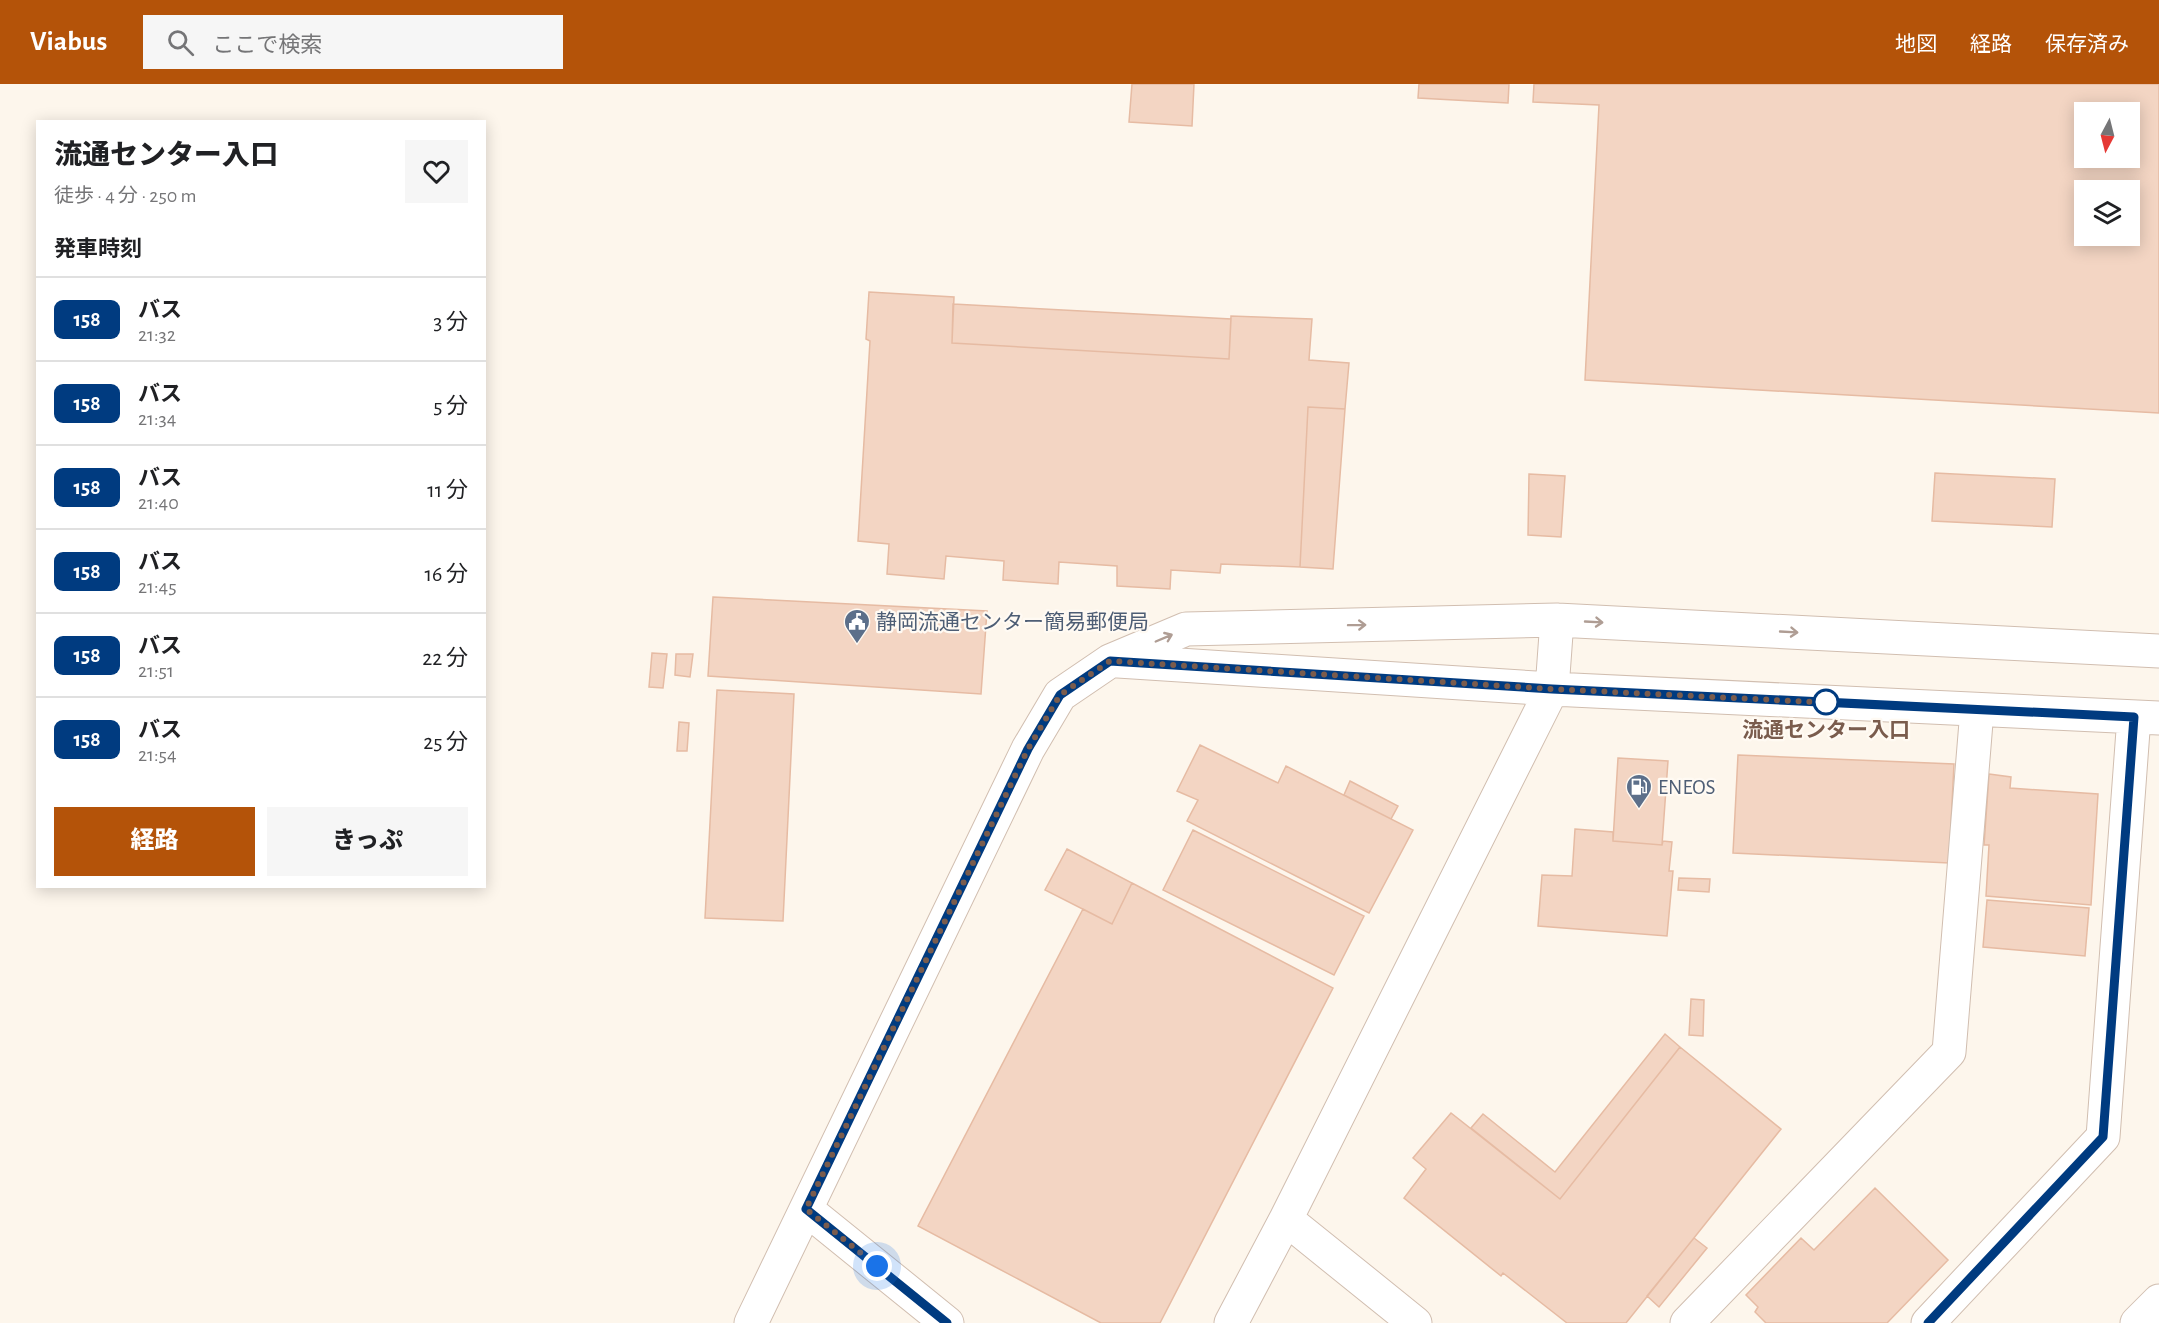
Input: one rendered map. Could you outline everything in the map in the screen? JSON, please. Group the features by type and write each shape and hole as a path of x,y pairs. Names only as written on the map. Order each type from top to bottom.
{"street":[{"path":"1231,1323 1286,1220 1552,689 1557,620"},
{"path":"752,1323 1028,749 1060,695 1110,661 1186,629 1557,620 2159,651"},
{"path":"1110,661 1552,689 2146,718 2103,1137 1928,1323"},
{"path":"1687,1323 1949,1052 1977,710"},
{"path":"806,1209 947,1323"},
{"path":"1286,1220 1415,1323"},
{"path":"2138,1323 2159,1301"}],"building":[{"path":"1132,84 1194,84 1192,126 1129,122"},
{"path":"1419,84 1509,84 1508,103 1418,98"},
{"path":"1534,84 2159,84 2159,413 1585,380 1599,105 1533,102"},
{"path":"869,292 954,297 952,343 1229,359 1231,316 1312,319 1309,360 1349,363 1345,409 1308,407 1300,567 1221,564 1220,573 1171,570 1170,589 1117,586 1117,566 1059,562 1058,584 1003,580 1004,561 946,556 944,579 887,574 889,544 858,541 870,341 866,339"},
{"path":"953,304 1231,319 1229,359 952,343"},
{"path":"1308,407 1345,409 1333,569 1300,567"},
{"path":"1935,473 2055,479 2052,527 1932,521"},
{"path":"1529,474 1565,476 1561,537 1528,535"},
{"path":"713,597 987,611 981,694 708,676"},
{"path":"652,653 667,654 663,688 649,687"},
{"path":"676,654 693,654 690,677 675,675"},
{"path":"717,690 794,694 783,921 705,918"},
{"path":"679,722 689,723 687,751 677,751"},
{"path":"1200,745 1278,783 1286,766 1413,830 1369,913 1187,821 1198,800 1177,791"},
{"path":"1738,755 1954,764 1949,863 1733,853"},
{"path":"1618,758 1668,761 1662,845 1613,841"},
{"path":"1989,774 2011,777 2010,788 2098,794 2091,905 1986,896 1989,845 1984,845"},
{"path":"1350,781 1398,806 1391,819 1344,795"},
{"path":"1575,829 1613,832 1613,841 1662,845 1663,841 1672,842 1669,871 1673,871 1667,936 1538,926 1542,875 1572,876"},
{"path":"1193,830 1364,916 1334,975 1163,890"},
{"path":"1067,849 1132,883 1112,924 1045,890"},
{"path":"1679,878 1710,879 1709,892 1678,890"},
{"path":"1132,883 1333,988 1160,1323 1101,1323 918,1226 1083,909 1112,924"},
{"path":"1987,900 2089,908 2085,956 1983,947"},
{"path":"1691,999 1704,1000 1703,1036 1689,1035"},
{"path":"1665,1034 1680,1047 1560,1199 1471,1128 1483,1114 1555,1172"},
{"path":"1680,1047 1781,1129 1626,1323 1567,1323 1503,1273 1501,1276 1404,1198 1426,1169 1413,1158 1451,1113 1560,1199"},
{"path":"1875,1188 1948,1260 1887,1323 1766,1323 1755,1312 1758,1307 1746,1295 1801,1238 1814,1250"},
{"path":"1694,1238 1707,1248 1659,1307 1647,1296"}],"bus line":[{"name":"158","path":"947,1323 806,1209 1028,749 1060,695 1110,661 1552,689 2134,717 2103,1137 1928,1323"}],"place":[{"name":"静岡流通センター簡易郵便局","path":"857,645"},
{"name":"流通センター入口","path":"1826,702"},
{"name":"ENEOS","path":"1639,810"}],"route":[{"path":"877,1266 806,1209 1028,749 1060,695 1110,661 1552,689 1835,703 1826,702"}]}
